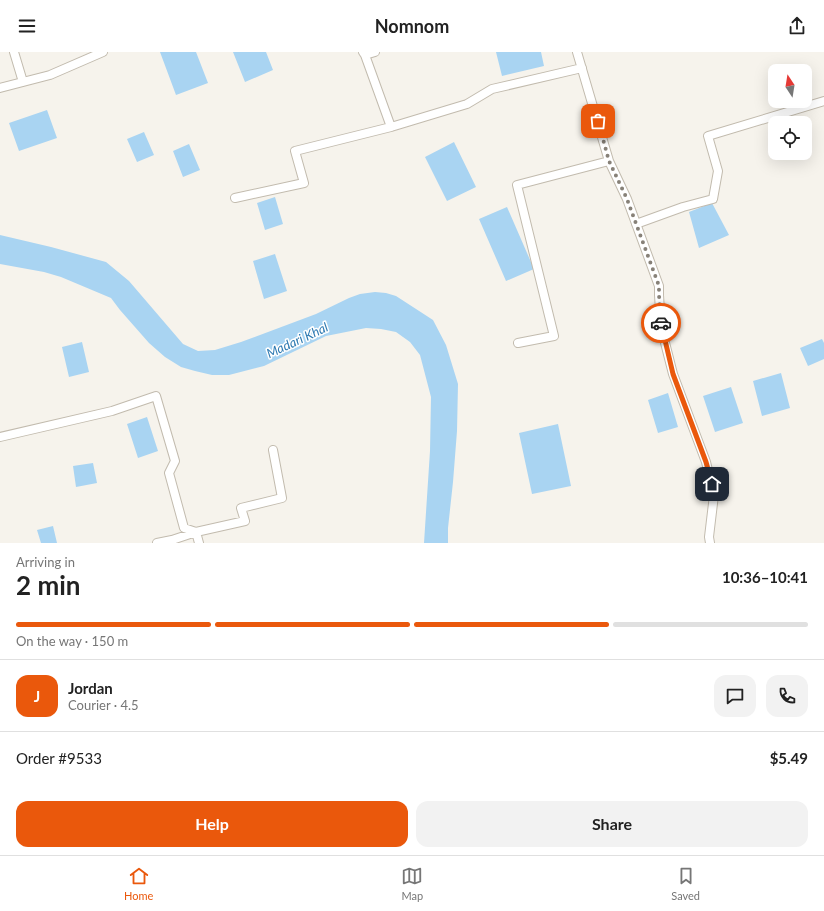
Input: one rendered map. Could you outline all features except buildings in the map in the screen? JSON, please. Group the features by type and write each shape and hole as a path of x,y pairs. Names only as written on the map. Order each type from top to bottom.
{"street":[{"path":"14,52 23,82"},
{"path":"0,88 50,75 103,52"},
{"path":"374,52 364,54 391,127"},
{"path":"577,52 609,161 627,199 659,286 661,327 673,374 706,462 714,495 710,540"},
{"path":"235,198 304,183 296,151 391,127 467,104 492,89 582,68"},
{"path":"636,224 713,199 718,171 708,136 824,101"},
{"path":"518,343 554,336 517,185 609,161"},
{"path":"0,437 112,411 156,396 175,461 169,473 184,528 196,532"},
{"path":"157,543 196,532 245,521 241,508 282,498 273,450"},
{"path":"196,532 199,543"}],"water":[{"path":"160,52 196,52 208,83 176,95"},
{"path":"233,52 266,52 273,70 245,82"},
{"path":"496,52 541,52 544,66 502,76"},
{"path":"47,110 57,138 19,151 9,123"},
{"path":"144,132 154,155 137,162 127,139"},
{"path":"454,142 476,187 447,201 425,157"},
{"path":"189,144 200,170 183,177 173,151"},
{"path":"275,197 283,224 265,230 257,203"},
{"path":"712,203 729,235 699,248 689,212"},
{"path":"507,207 534,269 506,281 479,219"},
{"name":"Madari Khal","path":"0,235 106,262 129,281 183,344 198,351 215,350 241,342 316,314 349,298 360,294 375,292 396,296 433,320 446,345 458,384 457,431 448,528 448,543 424,543 430,451 431,397 420,355 410,342 396,332 366,328 326,336 264,366 229,375 212,375 195,371 181,367 165,357 149,343 111,298 61,277 44,272 0,264"},
{"path":"275,254 287,291 264,299 253,261"},
{"path":"822,339 824,343 824,359 808,366 800,348"},
{"path":"82,342 89,372 69,377 62,347"},
{"path":"781,373 790,408 762,416 753,381"},
{"path":"731,387 743,423 715,432 703,396"},
{"path":"668,393 678,427 658,433 648,400"},
{"path":"147,417 158,451 138,458 127,424"},
{"path":"558,424 571,486 532,494 519,433"},
{"path":"93,463 97,483 76,487 73,466"},
{"path":"53,526 57,543 41,543 37,530"}],"way so far":[{"path":"598,121 609,161 627,199 659,286 661,323"}],"route":[{"path":"661,323 673,374 697,435 712,484"}]}
